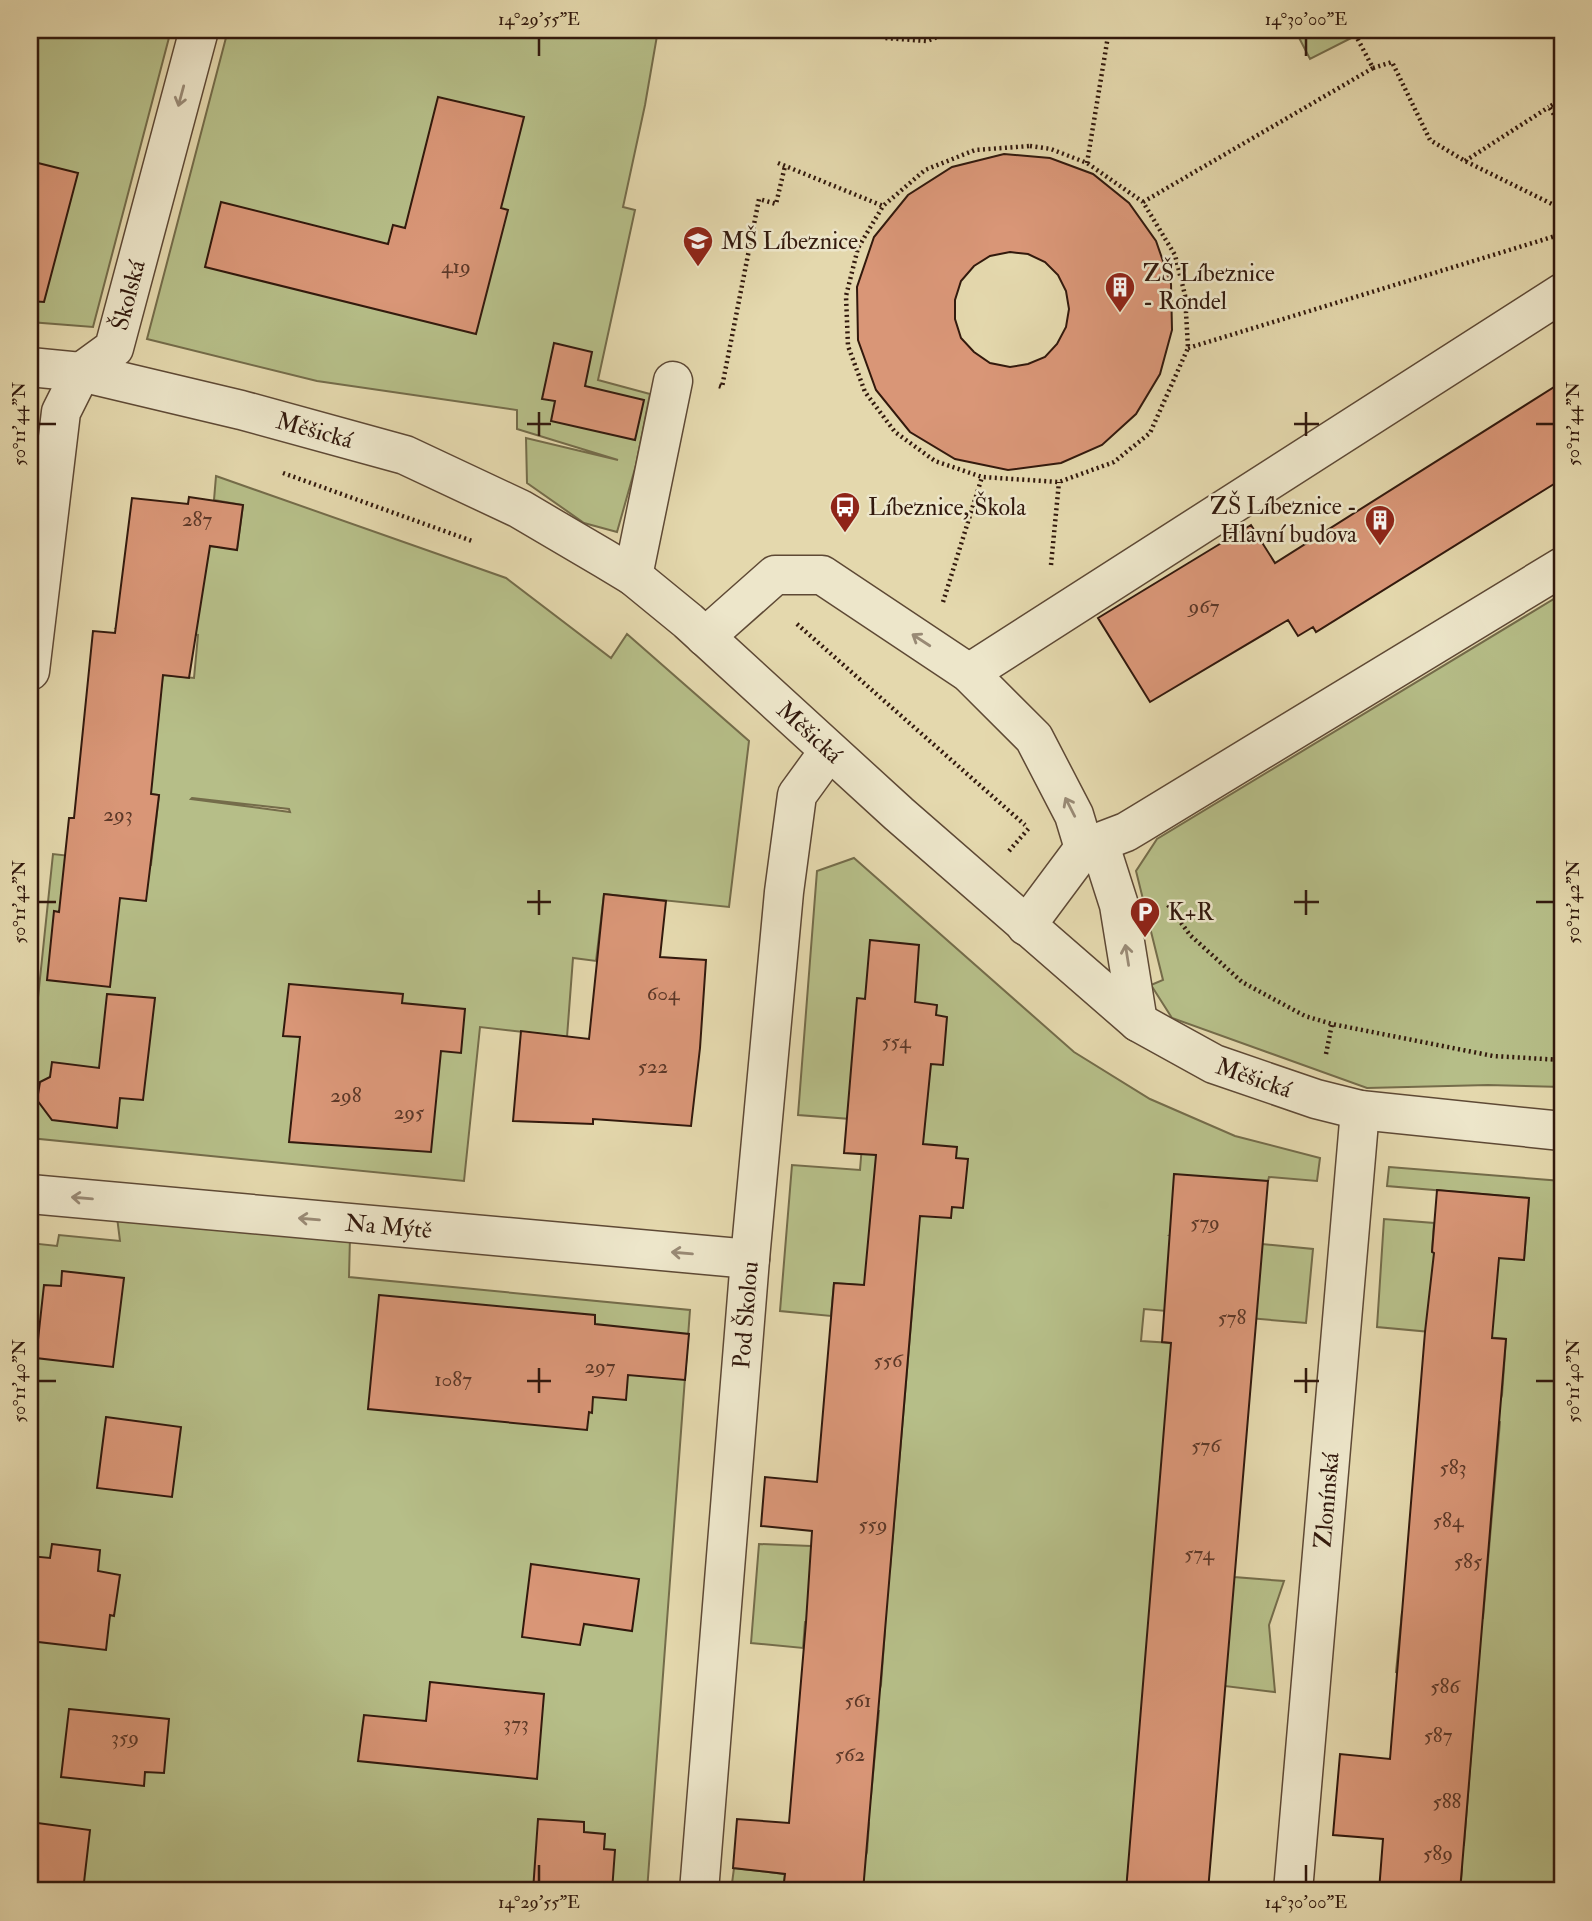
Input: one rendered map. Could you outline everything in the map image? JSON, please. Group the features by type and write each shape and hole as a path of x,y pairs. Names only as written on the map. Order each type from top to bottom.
{"street":[{"name":"Školská","path":"30,671 61,412 81,372 114,348 199,30"},
{"path":"970,673 1562,293"},
{"name":"Měšická","path":"30,367 81,372 241,410 405,455 520,509 633,576 705,637 1026,926 1138,1022 1214,1064 1316,1099 1360,1110 1562,1131"},
{"path":"633,576 673,381"},
{"path":"1026,926 1084,848 1134,828 1562,567"},
{"path":"705,637 775,575 822,575 970,673 1034,738 1074,815 1084,848 1104,858 1119,905 1138,1022"},
{"name":"Pod Školou","path":"699,1891 750,1259 784,892 797,795 829,751"},
{"name":"Zlonínská","path":"1293,1891 1360,1110"},
{"name":"Na Mýtě","path":"30,1194 750,1259"}],"path":[{"path":"864,30 886,38 928,41 956,30"},
{"path":"886,38 887,30"},
{"path":"1087,163 1109,30"},
{"path":"1356,36 1373,68"},
{"path":"1143,202 1373,68 1392,62 1430,140 1465,161 1562,209"},
{"path":"1465,161 1562,99"},
{"path":"1549,107 1562,127"},
{"path":"1030,146 1051,149 1087,163 1143,202 1175,255 1185,295 1188,348 1150,433 1114,462 1059,482 982,477 935,461 895,432 865,392 848,346 846,296 858,248 883,206 925,170 975,150 1030,146"},
{"path":"778,163 883,206"},
{"path":"673,381 722,387 760,199 776,204 785,166"},
{"path":"1188,348 1562,234"},
{"path":"272,469 476,543"},
{"path":"1046,622 1059,482"},
{"path":"797,624 1028,828"},
{"path":"1007,853 1028,828 1040,824"}],"green space":[{"path":"30,30 171,30 93,327 30,322"},
{"path":"228,30 658,30 623,207 635,210 598,380 650,394 636,465 617,532 584,523 527,483 526,438 618,460 517,429 517,410 317,381 147,339"},
{"path":"1295,30 1367,30 1310,59"},
{"path":"216,476 506,578 611,658 627,634 749,741 729,907 604,894 596,961 573,958 567,1037 480,1027 464,1181 30,1138 30,1074 53,854 151,865 159,795 146,793 163,675 194,678 198,635 116,628 210,546 237,549 243,505 214,500","holes":["192,798 289,809 290,812 191,799"]},
{"path":"1562,594 1562,1087 1488,1085 1367,1088 1172,1018 1151,985 1163,980 1136,871 1157,839"},
{"path":"854,858 1074,1052 1150,1099 1235,1136 1320,1158 1317,1181 1269,1177 1268,1181 1170,1235 1313,1249 1306,1323 1144,1309 1141,1341 1172,1343 1234,1577 1284,1581 1269,1625 1275,1692 1225,1686 1131,1844 1126,1891 863,1891 864,1878 859,1877 867,1852 869,1823 864,1822 871,1796 879,1711 873,1711 881,1685 885,1629 805,1622 803,1648 751,1643 759,1544 811,1546 890,1569 914,1289 834,1283 831,1316 780,1311 792,1165 860,1170 864,1120 798,1115 817,871"},
{"path":"1389,1167 1562,1181 1562,1891 1460,1891 1462,1870 1458,1846 1464,1845 1477,1678 1396,1672 1402,1612 1483,1618 1500,1422 1494,1421 1502,1395 1506,1339 1377,1327 1384,1219 1434,1223 1434,1253 1524,1260 1529,1198 1387,1186"},
{"path":"117,1217 350,1237 349,1277 690,1310 647,1891 30,1891 30,1243 57,1246 59,1235 120,1241"},
{"path":"734,1868 785,1874 783,1891 731,1891"}],"building":[{"path":"438,97 524,117 501,208 508,210 476,334 205,267 221,202 388,244 393,225 405,228"},
{"name":"ZŠ Líbeznice - Rondel","path":"1004,154 1050,158 1093,174 1129,203 1156,241 1171,284 1172,330 1160,374 1136,414 1102,445 1061,463 1008,470 955,459 910,432 876,390 858,340 857,287 874,237 908,195 952,167","holes":["1010,252 1028,254 1045,262 1058,275 1066,291 1069,309 1066,327 1057,344 1045,357 1010,367 990,363 974,352 961,338 955,319 955,300 961,281 974,266 990,256"]},
{"path":"30,161 78,173 44,302 30,301"},
{"path":"554,343 592,352 585,386 644,400 635,440 551,421 555,401 542,399"},
{"name":"ZŠ Líbeznice - Hlavní budova","path":"1562,382 1562,479 1316,632 1313,627 1298,636 1288,620 1150,702 1098,618 1251,525 1275,563"},
{"path":"189,497 243,505 237,550 210,546 189,678 163,675 151,794 159,795 146,901 120,898 110,987 47,980 54,911 59,912 69,818 74,818 93,631 115,633 132,498 188,504"},
{"path":"604,894 666,901 660,957 706,960 691,1126 593,1119 593,1124 513,1121 521,1031 589,1039"},
{"path":"870,940 919,945 915,1002 937,1005 936,1015 947,1017 943,1065 931,1064 923,1144 957,1147 956,1158 968,1159 963,1208 952,1207 951,1218 920,1216 863,1891 783,1891 785,1874 733,1868 737,1819 789,1823 806,1622 812,1531 761,1526 765,1477 817,1482 834,1283 864,1285 876,1155 844,1153 857,998 865,999"},
{"path":"289,984 403,994 402,1003 465,1009 461,1053 441,1051 431,1152 289,1142 300,1037 283,1036"},
{"path":"107,994 155,998 143,1100 120,1098 117,1128 52,1120 37,1100 40,1082 50,1077 52,1062 99,1068"},
{"path":"1174,1174 1268,1181 1208,1891 1126,1891 1171,1343 1162,1342"},
{"path":"1437,1190 1529,1198 1524,1260 1499,1258 1492,1338 1506,1339 1460,1891 1379,1891 1383,1839 1333,1835 1340,1754 1390,1759 1425,1332 1434,1253"},
{"path":"62,1271 124,1278 113,1367 36,1358 44,1285 61,1286"},
{"path":"379,1295 595,1315 595,1324 689,1334 685,1380 628,1375 626,1400 593,1397 587,1430 368,1409"},
{"path":"106,1417 181,1427 172,1497 97,1488"},
{"path":"52,1544 100,1550 98,1571 120,1575 114,1616 110,1615 106,1650 30,1641 30,1556 50,1558"},
{"path":"531,1564 639,1579 632,1631 584,1624 580,1645 522,1637"},
{"path":"430,1682 544,1694 537,1779 358,1761 364,1715 426,1721"},
{"path":"69,1709 169,1719 164,1773 145,1772 144,1786 61,1777"},
{"path":"538,1819 584,1822 584,1832 605,1834 604,1849 615,1850 612,1891 533,1891"},
{"path":"30,1822 90,1830 83,1891 30,1891"}],"place":[{"name":"MŠ Líbeznice","path":"698,268"},
{"name":"ZŠ Líbeznice - Rondel","path":"1120,314"},
{"name":"Líbeznice, Škola","path":"845,534"},
{"name":"ZŠ Líbeznice - Hlavní budova","path":"1380,547"},
{"name":"K+R","path":"1145,939"}]}
